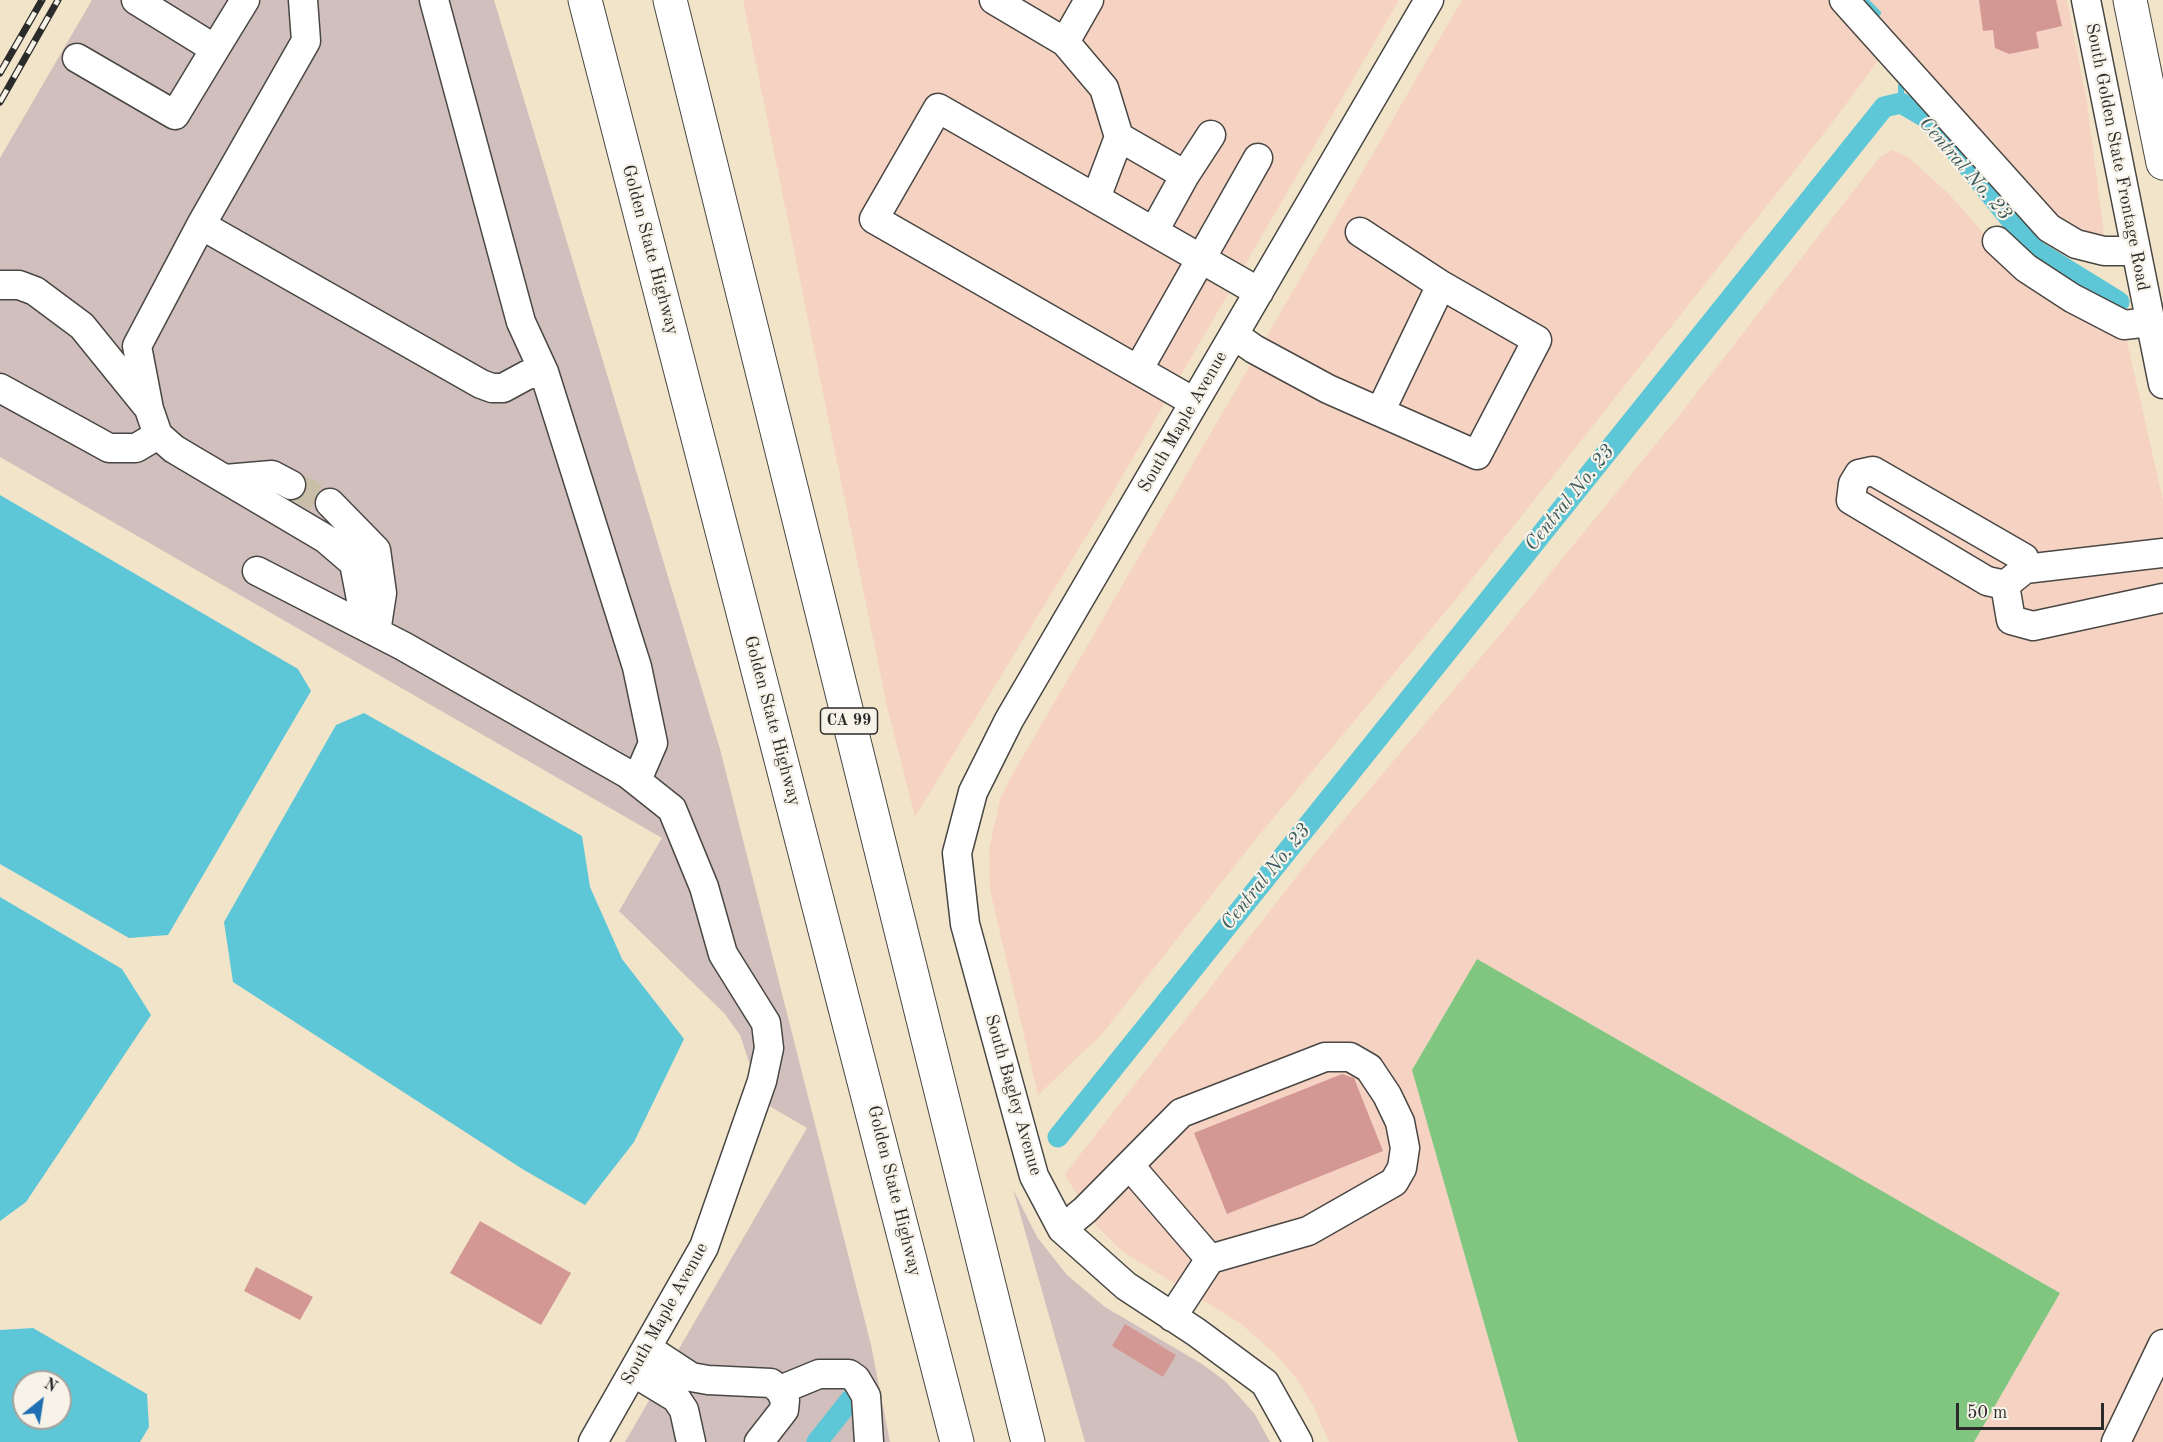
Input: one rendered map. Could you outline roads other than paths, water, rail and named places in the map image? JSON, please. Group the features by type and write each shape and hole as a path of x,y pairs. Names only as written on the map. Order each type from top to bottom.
{"main road":[{"name":"Golden State Highway","path":"585,0 957,1442"},
{"name":"CA 99","path":"670,0 1028,1442"},
{"path":"2130,0 2163,163"},
{"path":"946,1442 948,1402"}],"street":[{"path":"136,0 215,49"},
{"path":"77,58 175,115 245,0"},
{"path":"0,388 109,448 136,448 153,422 137,346 201,225 306,41 303,0"},
{"path":"434,0 521,322 543,372 637,667 653,743 637,780"},
{"path":"994,0 1065,42 1104,88 1119,137 1096,198"},
{"path":"1065,42 1089,0"},
{"name":"South Maple Avenue","path":"957,853 973,792 1009,720 1429,0"},
{"path":"1844,0 2049,228 2076,244 2104,251 2136,251"},
{"name":"South Golden State Frontage Road","path":"2086,0 2136,251 2156,336 2163,384"},
{"path":"1194,402 874,219 938,108 1259,292"},
{"path":"1154,231 1185,175 1211,135"},
{"path":"1119,137 1185,175"},
{"path":"1138,370 1258,158"},
{"path":"201,225 481,384 503,388 527,375 543,372"},
{"path":"1234,335 1254,349 1328,389 1477,455 1537,340 1442,285 1360,232"},
{"path":"1997,241 2026,268 2072,298 2124,325 2156,336"},
{"path":"0,285 19,285 35,291 82,326 174,449 326,539 354,563 364,615 376,632"},
{"path":"1380,412 1442,285"},
{"path":"2163,553 2015,577 1987,581 1851,500 1852,484 1859,474 1873,471 2024,558 2015,577 2012,620 2033,626 2163,598"},
{"path":"225,479 272,475 291,484"},
{"path":"330,503 376,550 382,592 376,632"},
{"name":"South Maple Avenue","path":"257,570 376,632 637,780 672,809 704,887 723,954 766,1023 769,1048 762,1081 704,1248 593,1442"},
{"name":"South Bagley Avenue","path":"957,853 965,924 1034,1176 1062,1229 1126,1286 1264,1383 1298,1442"},
{"path":"1062,1229 1086,1210 1181,1113 1211,1099 1325,1057 1350,1057 1370,1068 1387,1095 1401,1130 1405,1148 1402,1168 1394,1182 1308,1231 1210,1259 1172,1317"},
{"path":"1130,1166 1210,1259"},
{"path":"2116,1442 2163,1344"},
{"path":"647,1348 691,1377 771,1383 780,1390 785,1400 784,1410 759,1442"},
{"path":"633,1372 676,1398 684,1410 691,1442"},
{"path":"780,1390 819,1374 849,1374 861,1387 869,1442"}],"water":[{"path":"0,495 298,669 311,691 168,935 129,938 0,864"},
{"path":"364,713 582,836 590,887 622,959 684,1039 634,1142 585,1205 524,1170 233,982 224,922 336,725"},
{"path":"0,897 122,969 151,1015 26,1202 0,1221"},
{"path":"33,1328 147,1394 149,1427 140,1442 0,1442 0,1330"}],"waterway":[{"path":"1865,0 1878,13"},
{"path":"1901,86 1901,103"},
{"name":"Central No. 23","path":"1058,1137 1884,107 1901,103 1925,117 1938,129 2035,250 2119,302"},
{"name":"Central No. 23","path":"817,1442 852,1398"}],"tunnel":[{"path":"291,485 330,503"}],"railway":[{"path":"0,73 42,0"},
{"path":"0,102 58,0"}]}
